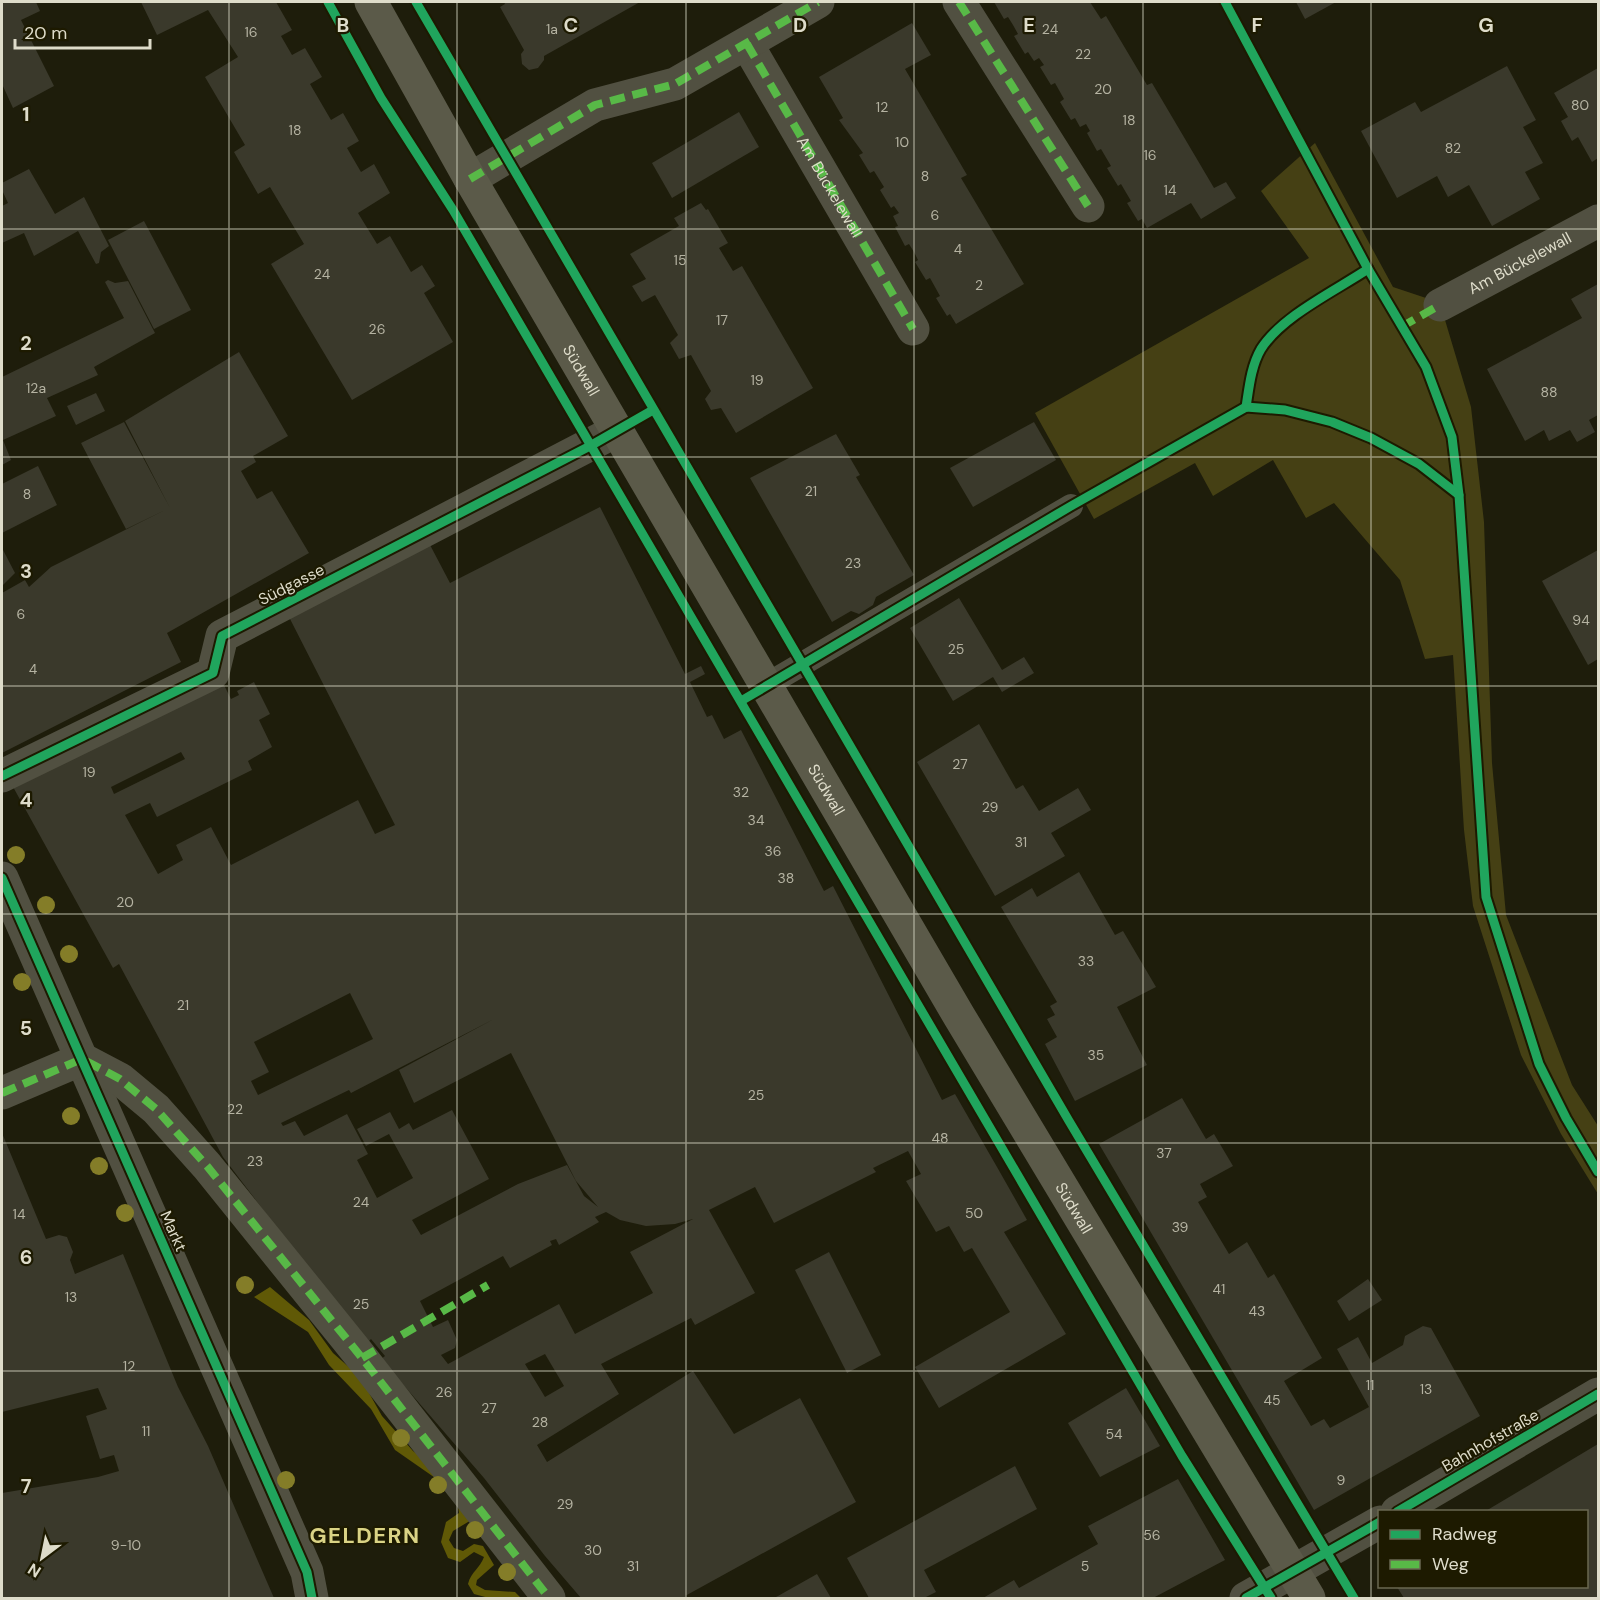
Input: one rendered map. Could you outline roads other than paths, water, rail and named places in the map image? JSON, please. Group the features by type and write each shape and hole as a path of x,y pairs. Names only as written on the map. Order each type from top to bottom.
{"street":[{"name":"Südwall","path":"371,2 470,179 765,686 959,1016 1301,1585"},
{"path":"470,179 595,105 675,84 818,2"},
{"path":"959,2 1088,206"},
{"name":"Am Bückelewall","path":"747,44 913,329"},
{"name":"Am Bückelewall","path":"1440,305 1599,220"},
{"name":"Südgasse","path":"2,776 213,673 222,636 616,431"},
{"name":"Markt","path":"2,878 307,1572 312,1599"},
{"path":"2,1093 82,1059 120,1080 156,1109 207,1166 362,1358 549,1599"},
{"name":"Bahnhofstraße","path":"1400,1510 1599,1394"},
{"path":"1246,1599 1301,1585 1378,1524"}],"lane":[{"path":"765,686 1071,506"}],"district":[{"name":"GELDERN","path":"365,1535"}]}
